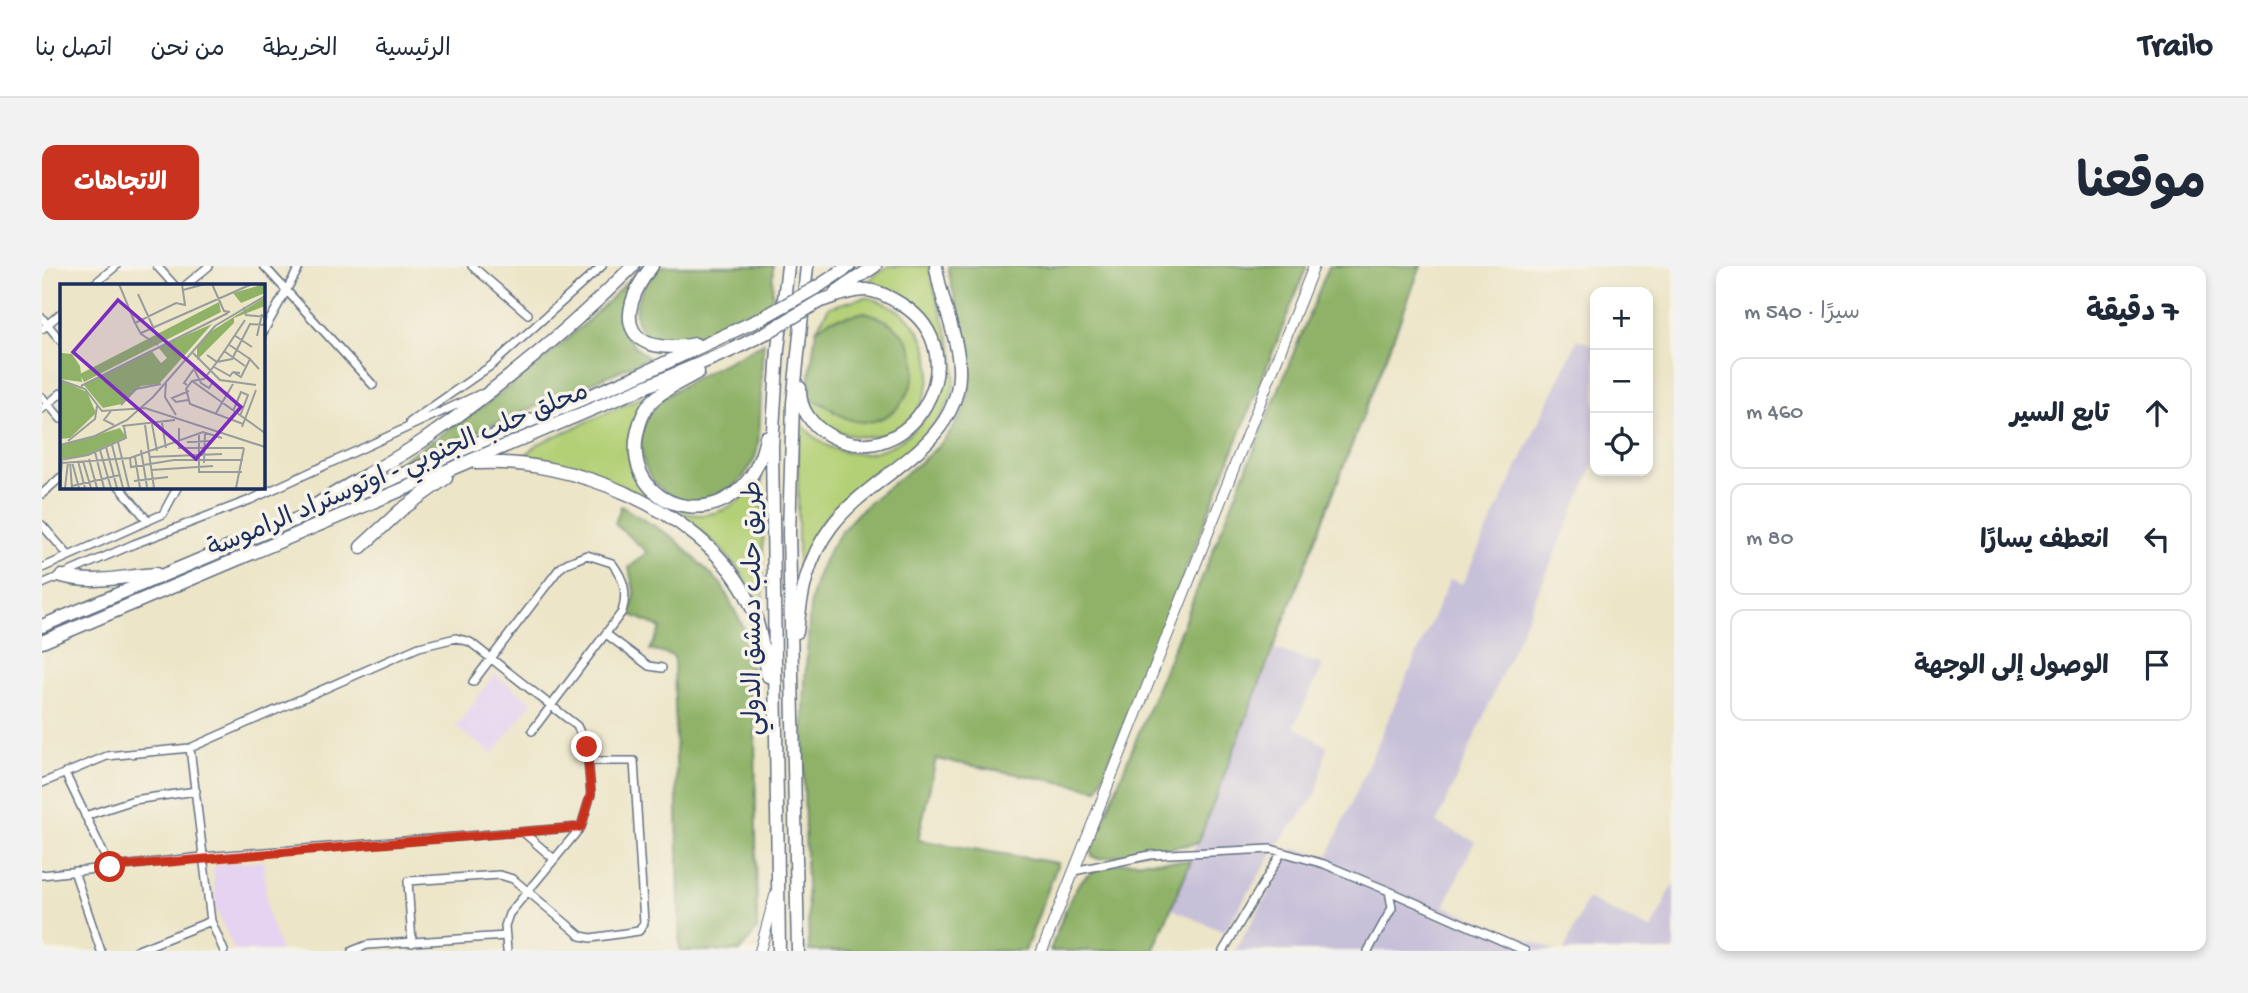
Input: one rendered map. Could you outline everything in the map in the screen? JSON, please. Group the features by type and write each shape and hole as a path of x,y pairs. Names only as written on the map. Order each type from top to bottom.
{"highway":[{"path":"288,523 351,482 424,440 497,387 552,343 633,266"},
{"path":"652,266 635,290 629,309 632,325 643,341 661,349 674,348 729,334"},
{"path":"782,266 783,292"},
{"name":"طريق حلب دمشق الدولي","path":"779,951 772,541 775,392 783,292 788,266"},
{"name":"طريق حلب دمشق الدولي","path":"791,702 790,507 793,404 807,266"},
{"name":"محلق حلب الجنوبي - اوتوستراد الراموسة","path":"42,626 729,334 819,286 849,266"},
{"name":"محلق حلب الجنوبي - اوتوستراد الراموسة","path":"42,642 733,350 768,332 875,266"},
{"path":"798,951 791,702 801,589 812,557 850,504 925,443 943,423 956,398 959,374 936,266"},
{"path":"801,332 800,396 807,416 819,430 836,439 859,444 882,441 906,428 927,407 937,381 936,350 928,330 912,311 887,296 866,290 820,301"},
{"path":"733,350 659,396 644,412 636,446 640,469 650,485 673,503 690,508 711,507 737,492 754,475 763,456 775,392"},
{"path":"361,547 401,510 467,463 527,463 585,477 653,509 704,543 721,559 747,595 759,630 774,707"},
{"path":"62,576 78,581 101,581 171,572"}],"main road":[{"path":"1041,951 1314,266"},
{"path":"760,951 776,889"}],"street":[{"path":"94,284 116,266"},
{"path":"157,266 173,284"},
{"path":"187,284 209,266"},
{"path":"264,266 373,385"},
{"path":"264,330 300,266"},
{"path":"472,266 528,314"},
{"path":"394,433 492,365 602,266"},
{"path":"60,314 44,324 60,340"},
{"path":"42,584 250,500 497,387"},
{"path":"45,407 60,394"},
{"path":"42,397 45,407 60,418"},
{"path":"42,494 60,478"},
{"path":"121,488 148,520"},
{"path":"42,568 163,514 177,488"},
{"path":"42,525 69,556"},
{"path":"474,682 566,562 587,555 612,563 625,583 626,598 622,612 532,731"},
{"path":"606,634 649,666 662,668"},
{"path":"42,783 107,756 190,748 419,647 456,638 470,642 577,726 587,747 589,761 591,794 581,827 509,914 506,951"},
{"path":"190,748 211,921 224,951"},
{"path":"412,943 408,881 500,874 513,879 581,936 591,938 639,931 645,923 634,761 589,761"},
{"path":"65,773 110,867"},
{"path":"85,816 134,800 196,791"},
{"path":"42,874 202,857 581,827"},
{"path":"523,832 554,859"},
{"path":"1074,871 1150,855 1271,849 1324,864 1525,951"},
{"path":"1223,951 1282,852"},
{"path":"74,871 102,951"},
{"path":"1368,951 1392,908 1388,891"},
{"path":"136,951 151,948 211,921"},
{"path":"352,951 367,945 506,936"}],"shaded area":[{"path":"1578,339 1590,344 1590,473 1437,823 1475,841 1444,906 1557,951 1235,951 1294,849 1328,856 1450,579 1462,584"},
{"path":"1275,649 1323,665 1294,726 1327,747 1316,795 1278,844 1224,932 1170,908"},
{"path":"495,674 532,702 493,754 456,727"},
{"path":"263,861 268,915 281,951 235,951 216,909 213,868 218,864"},
{"path":"1674,882 1674,951 1564,951 1587,899 1652,930"}],"green space":[{"path":"642,266 646,266 629,291 621,314 627,336 649,358 376,475 448,430 517,381 582,326"},
{"path":"659,266 773,266 772,302 770,306 696,337 667,344 657,343 641,329 637,320 636,304"},
{"path":"888,266 929,266 952,348 955,375 950,399 939,419 922,438 859,487 823,521 811,542 798,580 798,421 832,448 865,453 895,443 921,423 938,395 944,363 936,332 911,304 866,283"},
{"path":"948,266 1307,266 1098,789 936,759 918,840 1058,863 1025,951 809,951 804,728 811,599 825,559 843,530 858,513 946,438 959,420 968,399 970,361"},
{"path":"1329,266 1421,266 1198,843 1098,859 1092,856 1091,850"},
{"path":"865,297 897,310 918,330 928,355 929,381 920,405 904,424 880,435 850,435 835,430 818,417 807,398 825,401 834,412 894,411 910,387 914,370 909,342 829,320 816,330 829,307"},
{"path":"865,312 884,319 900,331 913,354 915,368 908,394 900,405 878,420 865,422 848,419 816,400 807,398 816,330 829,320"},
{"path":"764,343 759,439 754,460 732,488 709,501 686,501 665,492 650,475 642,453 643,428 657,404 692,380"},
{"path":"651,393 632,428 629,452 631,466 638,479 658,500 686,513 714,513 734,504 762,479 764,632 751,593 740,572 721,550 698,530 671,512 613,484 582,472 524,456 540,443"},
{"path":"621,506 674,538 721,584 750,640 755,726 757,930 740,951 680,951 674,656 650,650 661,628 630,614 635,595 629,568 647,552 615,524"},
{"path":"1191,861 1153,951 1050,951 1064,912 1084,878 1097,870 1127,862"}],"route":[{"path":"110,867 202,857 581,827 591,794 587,747"}]}
